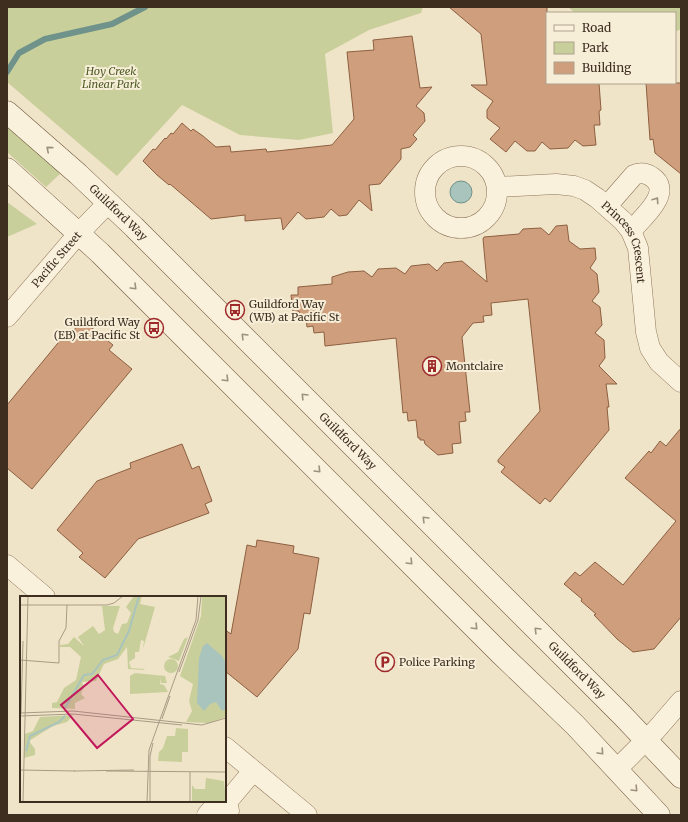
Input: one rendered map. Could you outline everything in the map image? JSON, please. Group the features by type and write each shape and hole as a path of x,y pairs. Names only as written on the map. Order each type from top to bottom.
{"main road":[{"name":"Guildford Way","path":"7,112 108,203 282,374 681,777"},
{"path":"7,169 79,233 501,654 575,725 659,815"}],"street":[{"path":"607,206 634,175 646,174 656,180 661,190 659,198 631,230"},
{"name":"Princess Crescent","path":"497,187 570,185 585,190 607,206 631,230 638,248 648,343 659,362 681,382"},
{"name":"Pacific Street","path":"7,317 79,233 108,203"},
{"path":"7,565 44,596"},
{"path":"617,769 646,741 681,701"},
{"path":"226,748 307,815"},
{"path":"207,815 224,805 253,771"}],"green space":[{"name":"Hoy Creek Linear Park","path":"7,7 423,7 421,13 369,30 325,54 333,133 299,140 240,135 182,105 117,176 7,82"},
{"path":"568,7 681,7 681,29 676,32 676,12 574,12"},
{"path":"10,126 54,166 60,174 46,187 7,152 7,128"},
{"path":"7,202 37,224 7,237"}],"water":[{"path":"457,181 465,181 472,188 472,196 465,203 457,203 450,196 450,188"}],"building":[{"path":"449,7 547,7 546,84 599,84 601,110 599,111 600,125 594,125 596,145 583,146 575,140 568,148 550,149 542,142 535,151 527,151 515,141 506,152 490,139 500,128 487,118 487,110 493,101 471,85 487,85 481,34"},
{"path":"412,36 420,88 432,87 416,106 424,113 425,121 413,135 417,139 410,147 401,149 401,159 380,184 369,185 372,211 359,200 347,215 339,216 331,209 324,217 306,219 298,212 283,230 281,218 245,221 245,215 211,219 170,184 169,185 157,175 143,161 153,149 155,150 171,133 173,134 182,123 191,131 193,129 203,136 216,147 230,146 231,152 266,149 267,152 332,145 354,119 347,52 374,50 373,40"},
{"path":"681,83 681,174 655,153 653,139 650,140 646,84"},
{"name":"Montclaire","path":"567,225 569,241 580,249 595,248 596,259 590,268 597,274 599,292 592,301 600,307 602,325 595,333 604,340 605,358 599,366 617,384 606,384 609,407 607,407 609,430 550,502 545,498 540,504 501,472 505,467 498,462 498,460 540,411 528,299 491,303 492,315 483,316 484,322 473,323 462,337 470,412 465,412 466,421 459,422 461,443 452,444 453,453 438,455 425,444 424,440 420,440 420,438 418,438 416,420 408,421 407,412 403,413 396,338 325,346 324,332 314,333 313,326 307,327 306,317 300,318 299,311 293,312 291,295 298,295 298,287 332,284 332,277 348,272 364,271 372,277 378,269 396,268 405,274 411,266 429,264 437,271 444,263 462,261 487,282 484,237 519,234 523,229 541,228 549,235 556,226"},
{"path":"82,320 113,345 109,350 132,369 32,489 7,468 7,405 67,332 70,335"},
{"path":"681,428 681,617 654,649 633,652 617,639 594,615 596,614 581,601 582,599 564,584 575,572 580,576 595,562 623,585 676,521 625,478 649,451 651,453 660,441 666,446"},
{"path":"182,444 192,469 199,466 212,501 205,504 209,513 138,539 105,578 79,557 83,553 57,530 97,481 131,468 130,463"},
{"path":"257,540 294,546 293,553 319,558 310,614 304,613 298,649 257,697 226,672 226,631 231,634 247,545 256,547"}],"waterway":[{"path":"7,72 19,53 45,39 112,24 145,7"}],"place":[{"name":"Guildford Way (WB) at Pacific St","path":"235,310"},
{"name":"Guildford Way (EB) at Pacific St","path":"154,328"},
{"name":"Montclaire","path":"432,366"},
{"name":"Police Parking","path":"385,662"}]}
